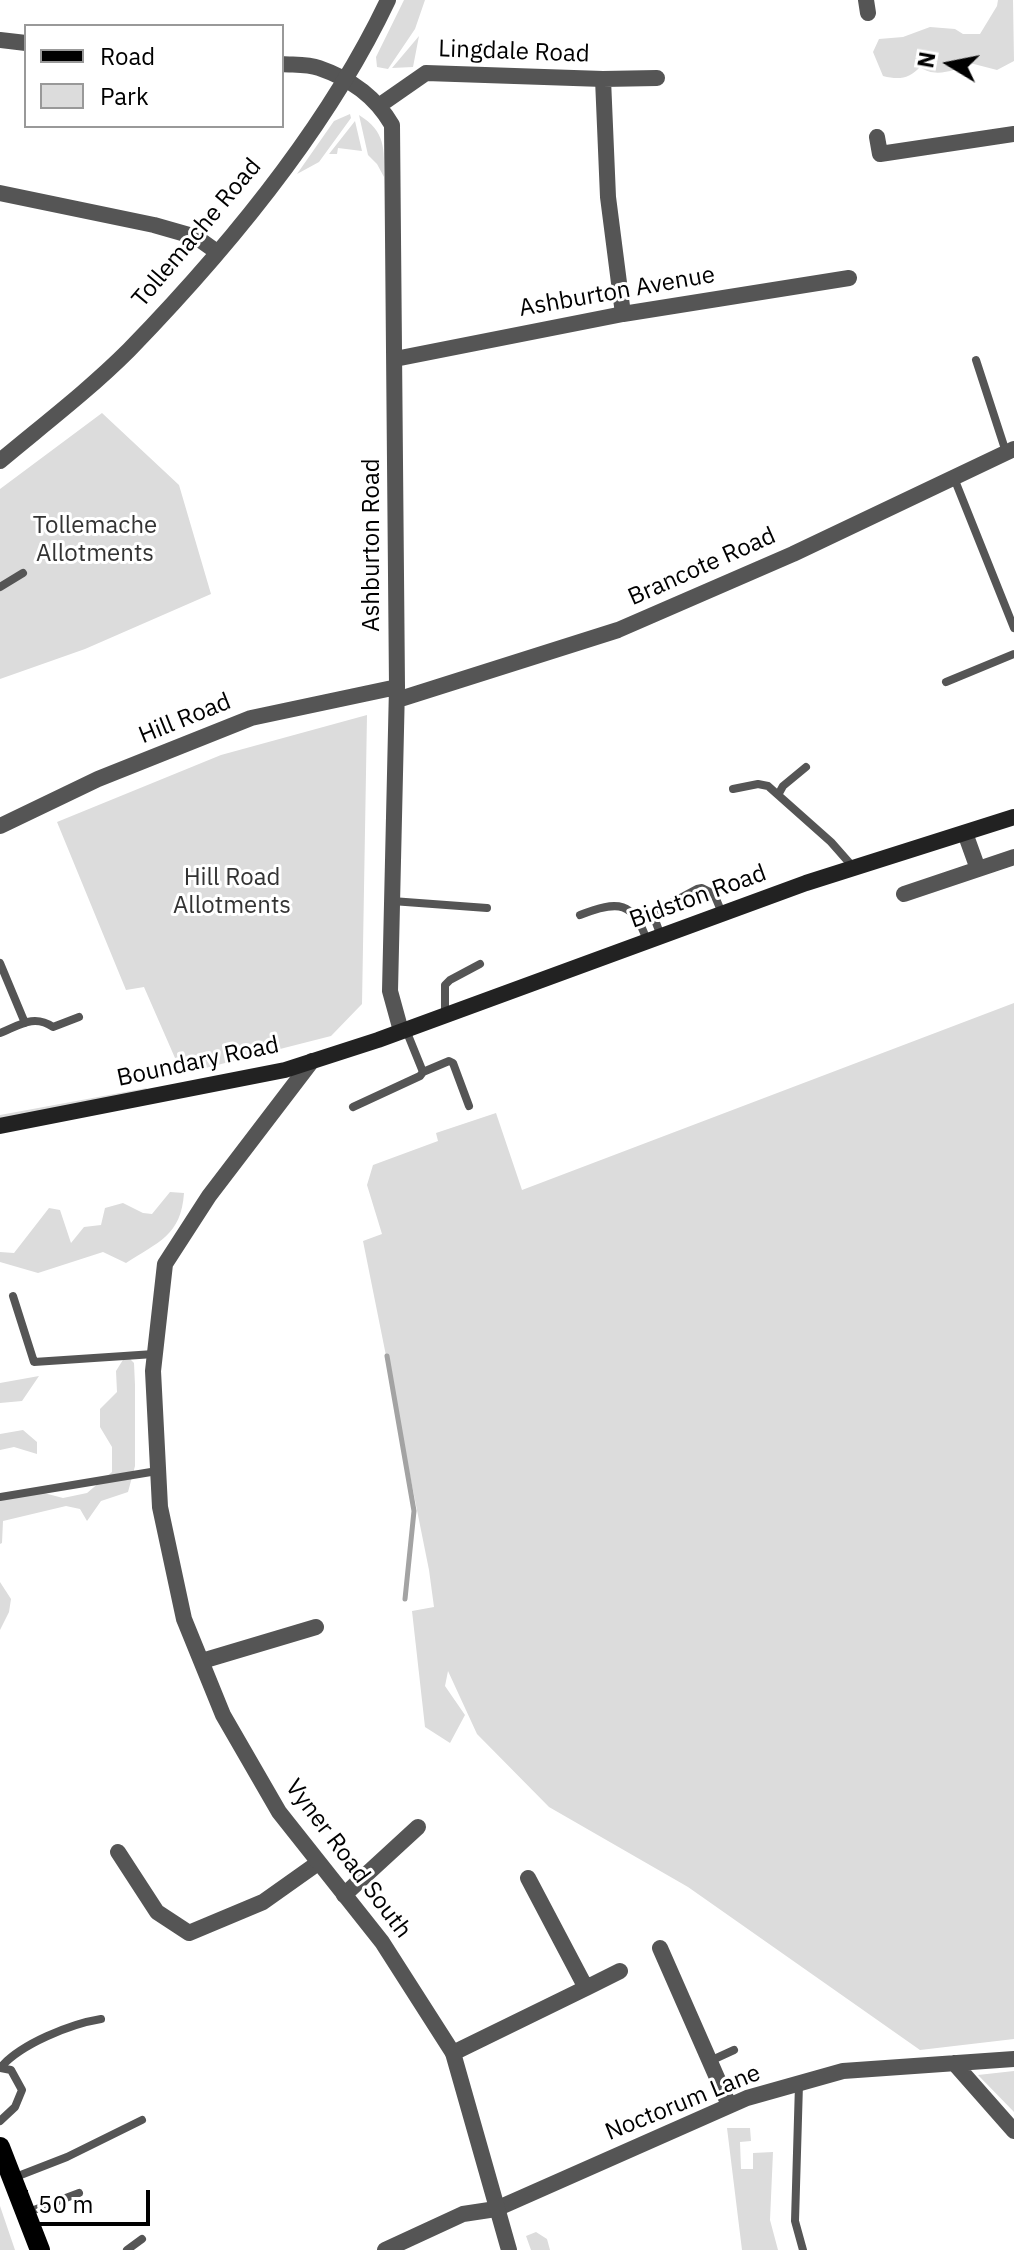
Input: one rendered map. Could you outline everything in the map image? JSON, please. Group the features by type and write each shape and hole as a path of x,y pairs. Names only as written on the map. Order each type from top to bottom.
{"main road":[{"name":"Bidston Road","path":"404,1030 722,913 1014,817"},
{"name":"Boundary Road","path":"0,1126 285,1070 404,1030"},
{"path":"0,2150 40,2250"}],"street":[{"name":"Tollemache Road","path":"0,461 127,352 253,210 344,80 388,0"},
{"path":"0,40 24,43"},
{"path":"284,64 318,67 369,93 380,105"},
{"name":"Lingdale Road","path":"380,105 426,73 657,78"},
{"path":"603,79 608,197 623,314"},
{"name":"Ashburton Road","path":"380,105 392,125 395,359 397,693 390,991 404,1030"},
{"path":"877,137 880,154 1014,134"},
{"path":"0,193 154,225 196,237 217,252"},
{"name":"Ashburton Avenue","path":"395,359 623,314 849,278"},
{"name":"Brancote Road","path":"397,693 618,630 793,554 1010,451"},
{"name":"Hill Road","path":"0,826 98,779 251,718 397,693"},
{"path":"965,833 978,869"},
{"path":"904,894 1014,857"},
{"name":"Vyner Road South","path":"312,1061 209,1196 165,1264 153,1371 160,1507 184,1619 209,1659 223,1715 279,1812 382,1942 453,2053 509,2250"},
{"path":"209,1659 316,1627"},
{"path":"344,1895 418,1827"},
{"path":"118,1852 157,1912 189,1933 263,1902 318,1863"},
{"path":"528,1878 586,1988"},
{"path":"660,1948 729,2105"},
{"path":"453,2053 620,1971"},
{"name":"Noctorum Lane","path":"385,2250 463,2214 496,2209 729,2105 799,2083 843,2071 1014,2059"},
{"path":"954,2063 1014,2131"}],"lane":[{"path":"976,360 1010,451"},
{"path":"954,477 1014,628"},
{"path":"0,587 23,573"},
{"path":"946,682 1014,654"},
{"path":"778,795 783,786 806,767"},
{"path":"733,789 758,784 768,786 831,842 853,868"},
{"path":"654,939 658,910 697,889 714,894 722,913"},
{"path":"392,901 487,908"},
{"path":"580,915 616,907 626,908 633,911 654,939"},
{"path":"0,963 25,1023"},
{"path":"445,1015 445,985 480,964"},
{"path":"0,1033 39,1019 53,1027 79,1017"},
{"path":"404,1030 423,1072"},
{"path":"353,1107 449,1061 453,1063 469,1106"},
{"path":"13,1296 34,1362 155,1354"},
{"path":"0,1497 158,1471"},
{"path":"0,2121 15,2107 22,2090 11,2070 1,2068 12,2054 85,2022 101,2019"},
{"path":"709,2061 734,2050"},
{"path":"799,2083 795,2221 803,2250"},
{"path":"12,2178 67,2157 142,2120"},
{"path":"26,2213 79,2193"},
{"path":"127,2250 142,2239"}],"green space":[{"path":"404,0 425,0 415,29 388,69 377,67 376,57"},
{"path":"998,0 1013,0 1014,61 997,70 970,63 945,72 932,72 920,67 903,78 883,76 873,52 879,39 903,37 930,27 980,34"},
{"path":"419,36 413,67 392,68"},
{"path":"350,114 351,118 319,162 297,174 334,121"},
{"path":"359,115 379,134 384,177 368,155"},
{"path":"355,121 362,151 338,148 337,154 329,154"},
{"name":"Tollemache Allotments","path":"102,413 179,485 211,594 85,649 0,679 0,489"},
{"name":"Hill Road Allotments","path":"367,715 362,1004 331,1036 182,1074 144,987 126,990 57,822 221,755"},
{"path":"1014,1003 1014,2039 920,2050 688,1887 549,1807 477,1734 448,1671 445,1686 465,1715 450,1743 425,1727 412,1611 434,1607 363,1241 382,1234 367,1185 373,1165 438,1141 436,1133 496,1113 522,1190"},
{"path":"147,1088 144,1094 0,1120 0,1115"},
{"path":"170,1192 184,1193 173,1229 158,1243 126,1263 103,1252 38,1273 0,1262 0,1252 14,1253 49,1208 60,1210 71,1243 84,1227 101,1225 105,1208 123,1203 152,1214"},
{"path":"126,1355 134,1363 135,1385 135,1466 128,1492 101,1501 87,1521 80,1509 66,1506 3,1521 0,1544 0,1500 40,1492 63,1498 87,1493 112,1472 112,1447 100,1427 100,1409 117,1392 116,1371"},
{"path":"39,1376 22,1401 0,1403 0,1383"},
{"path":"23,1430 37,1442 37,1454 14,1447 0,1450 0,1434"},
{"path":"0,1582 11,1599 9,1612 0,1630"},
{"path":"1014,2071 1014,2112 978,2075"},
{"path":"727,2128 750,2128 751,2141 740,2142 741,2169 753,2169 753,2153 773,2152 770,2220 778,2250 742,2250"},
{"path":"0,2206 15,2250 0,2250"},
{"path":"536,2232 547,2239 550,2250 531,2250 526,2236"}],"waterway":[{"path":"387,1356 414,1511 405,1599"}]}
